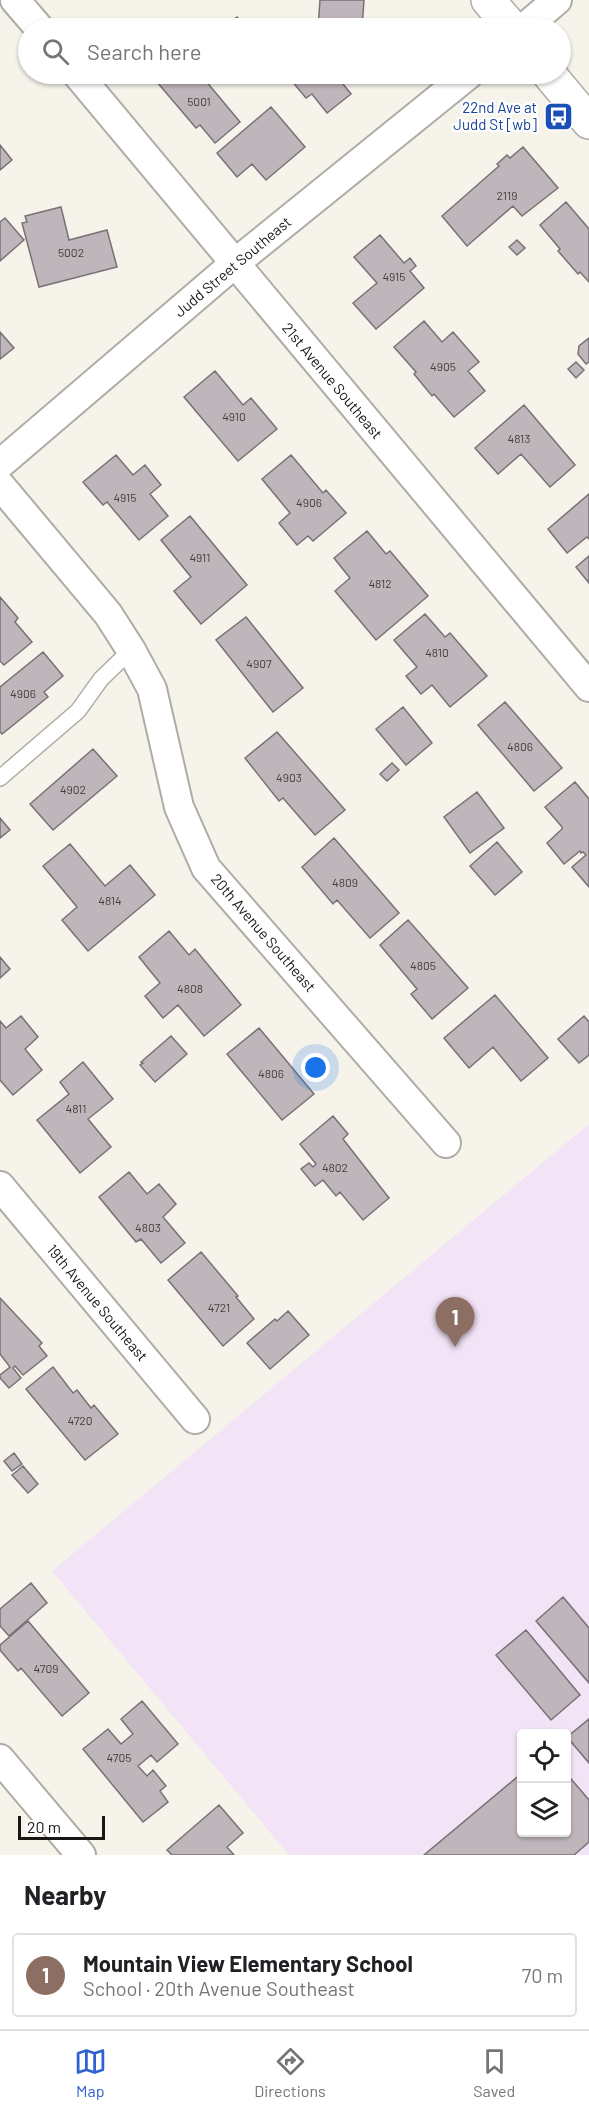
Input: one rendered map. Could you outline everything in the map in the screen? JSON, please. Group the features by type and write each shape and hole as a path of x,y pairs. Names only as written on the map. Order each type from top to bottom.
{"street":[{"path":"15,0 30,18"},
{"path":"488,0 503,18"},
{"path":"536,18 557,0"},
{"name":"21st Avenue Southeast","path":"85,84 589,687"},
{"name":"Judd Street Southeast","path":"0,464 234,264 457,84"},
{"path":"557,84 589,122"},
{"name":"20th Avenue Southeast","path":"0,485 108,614 152,689 179,807 206,868 446,1143"},
{"name":"19th Avenue Southeast","path":"0,1186 195,1419"},
{"path":"0,1759 81,1855"}],"lane":[{"path":"0,778 78,711 101,680 131,650"}],"shaded area":[{"path":"589,1124 589,1855 289,1855 52,1571"}],"building":[{"path":"320,0 364,0 363,18 319,18"},
{"path":"159,84 208,84 240,122 215,143 200,125 196,128"},
{"path":"294,84 343,84 351,94 327,113 312,94 306,98"},
{"path":"271,107 305,147 266,180 252,164 237,177 217,153"},
{"path":"0,145 12,160 0,170"},
{"path":"523,147 558,188 522,216 513,206 467,246 442,216 499,166 497,164 507,155 510,158"},
{"path":"566,202 589,229 589,282 580,272 578,274 558,251 560,249 540,225"},
{"path":"61,207 69,240 107,230 117,267 39,287 22,223 27,222 25,216"},
{"path":"5,218 24,240 0,261 0,222"},
{"path":"380,235 404,263 410,258 416,266 410,271 424,288 376,329 353,303 377,283 354,257"},
{"path":"517,240 525,248 517,255 509,247"},
{"path":"424,321 442,342 453,332 479,362 468,371 485,391 454,417 434,394 432,396 414,374 416,372 394,347"},
{"path":"0,332 14,348 0,359"},
{"path":"589,338 589,362 586,364 578,354 579,346"},
{"path":"576,362 584,370 576,378 568,369"},
{"path":"215,371 243,405 251,398 277,429 238,461 184,397"},
{"path":"524,405 575,465 550,487 521,454 498,474 475,448"},
{"path":"116,455 133,475 145,465 161,485 150,494 168,516 139,540 107,502 103,505 83,482"},
{"path":"291,455 323,493 326,490 346,513 313,541 308,536 297,545 279,523 290,513 262,479"},
{"path":"589,494 589,539 587,537 567,553 548,529"},
{"path":"190,516 247,585 201,624 174,591 191,577 161,540"},
{"path":"367,531 386,554 390,551 428,596 376,640 335,591 350,578 334,558"},
{"path":"589,556 589,583 576,567"},
{"path":"0,597 18,618 15,622 32,642 4,665 0,661"},
{"path":"425,614 445,637 450,633 487,676 450,707 432,685 421,694 406,676 417,667 394,640"},
{"path":"246,617 303,688 273,712 216,640"},
{"path":"43,652 63,676 44,692 48,697 2,734 0,732 0,687"},
{"path":"505,702 562,768 534,791 478,725"},
{"path":"403,707 432,743 406,765 376,729"},
{"path":"277,732 345,810 315,835 283,798 279,801 245,758"},
{"path":"93,749 117,776 53,830 30,804"},
{"path":"392,763 399,770 387,781 380,774"},
{"path":"575,782 589,799 589,887 572,867 586,855 580,851 564,864 547,843 562,827 545,807"},
{"path":"477,792 504,828 470,853 444,817"},
{"path":"0,818 10,830 0,838"},
{"path":"334,838 399,913 370,938 337,900 333,904 302,867"},
{"path":"497,842 522,872 495,895 470,866"},
{"path":"70,844 105,886 130,865 155,895 88,951 62,920 77,907 43,866"},
{"path":"408,920 468,988 432,1019 411,994 417,989 380,945"},
{"path":"169,931 189,955 195,949 241,1005 204,1036 178,1005 163,1018 145,996 160,983 139,957"},
{"path":"0,957 10,969 0,978"},
{"path":"495,995 548,1058 521,1081 493,1047 469,1068 444,1038"},
{"path":"21,1016 38,1037 25,1049 42,1070 13,1095 0,1080 0,1021 6,1028"},
{"path":"584,1016 589,1022 589,1055 579,1063 558,1039"},
{"path":"259,1028 314,1094 282,1120 227,1054"},
{"path":"171,1036 187,1054 155,1082 140,1065 143,1063 141,1062"},
{"path":"83,1062 113,1099 88,1119 111,1147 80,1173 37,1120 69,1094 60,1082"},
{"path":"333,1116 348,1134 343,1139 389,1198 363,1220 340,1192 336,1196 323,1180 315,1186 301,1169 309,1163 313,1167 316,1164 300,1144"},
{"path":"129,1172 147,1194 159,1184 176,1204 163,1217 185,1243 161,1263 141,1239 136,1242 99,1197"},
{"path":"201,1252 254,1319 223,1346 168,1280"},
{"path":"0,1298 42,1343 39,1346 47,1356 23,1375 15,1366 13,1368 21,1378 9,1388 0,1378 0,1375 10,1367 0,1354"},
{"path":"288,1311 309,1335 270,1369 247,1343"},
{"path":"53,1367 73,1393 77,1390 91,1408 94,1405 118,1434 85,1460 26,1389"},
{"path":"14,1453 22,1464 12,1471 4,1461"},
{"path":"23,1466 38,1484 28,1493 12,1475"},
{"path":"31,1583 47,1603 9,1636 0,1626 0,1609"},
{"path":"563,1597 589,1628 589,1683 536,1621"},
{"path":"28,1621 89,1693 62,1716 21,1668 18,1671 0,1650 0,1645"},
{"path":"526,1630 580,1695 551,1720 496,1655"},
{"path":"142,1701 178,1744 157,1762 151,1755 138,1766 147,1776 153,1770 166,1786 160,1791 168,1802 143,1822 83,1749 108,1729 121,1744 133,1734 121,1719"},
{"path":"589,1719 589,1763 571,1742 571,1734"},
{"path":"517,1777 517,1837 571,1837 571,1779 589,1800 589,1842 574,1855 424,1855"},
{"path":"219,1805 243,1833 227,1847 234,1855 172,1855 167,1850"}],"place":[{"name":"22nd Ave at Judd St [wb]","path":"558,117"},
{"name":"Mountain View Elementary School","path":"455,1347"}]}
